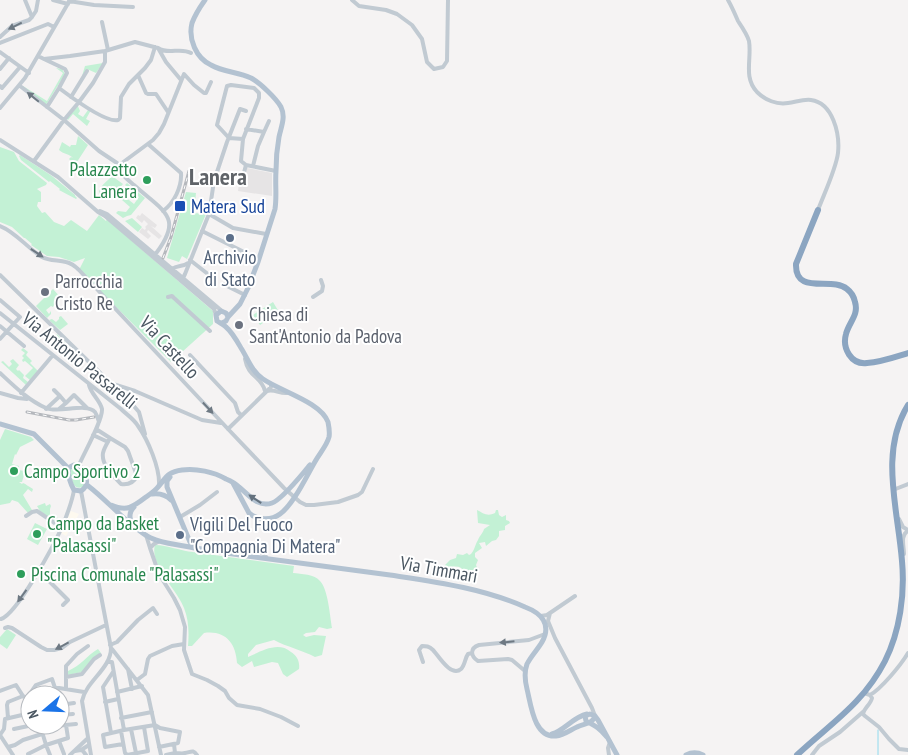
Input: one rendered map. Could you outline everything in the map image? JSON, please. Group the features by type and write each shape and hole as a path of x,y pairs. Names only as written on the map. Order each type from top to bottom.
{"highway":[{"path":"818,210 796,264 796,273 810,284 836,284 848,289 852,294 856,306 856,314 848,328 845,343 852,359 858,363 866,364 908,353"},
{"path":"797,755 867,694 885,660 894,636 902,596 902,561 893,490 893,441 902,414 908,405"}],"main road":[{"path":"205,0 192,23 191,38 200,56 217,68 253,79 281,107 283,112 276,155 275,209 258,262 240,304 225,317 217,321 216,318 216,314 220,312 225,317 227,328 254,371 263,380 319,409 329,425 329,437 326,443 283,512 273,518 262,519 253,516 249,513 233,483"},
{"path":"0,424 34,434 68,468 74,490 82,491 87,484"},
{"path":"108,503 119,508 133,506 149,495 167,476 176,471 188,470 205,471 225,478 238,486 256,502 273,503 283,495 317,458"},
{"path":"68,468 79,465 87,484 133,526"},
{"path":"188,470 176,474 166,481 189,539 196,548"},
{"path":"149,495 156,493 167,496 176,507"},
{"path":"133,526 130,520 130,513 138,503"},
{"name":"Via Timmari","path":"133,526 146,536 182,546 448,584 517,603 541,616"},
{"path":"182,546 188,543 189,539"},
{"path":"541,616 545,626 544,636 527,663 525,672 525,682 539,728 549,735 558,736 594,720 591,715"},
{"path":"549,735 557,733 578,717 591,715 598,720 608,740"},
{"path":"589,723 600,728 617,755"},
{"path":"686,755 692,752 703,755"}],"street":[{"path":"25,0 32,17"},
{"path":"0,40 12,26 29,20 32,17 36,11 38,0"},
{"path":"53,0 133,7"},
{"path":"352,0 360,6 386,10 397,14 412,26 422,39 426,62 434,69 443,67 447,61 448,0"},
{"path":"728,0 749,40 748,72 751,83 756,91 762,97 778,103 812,100 827,109 834,121 838,153 818,210"},
{"path":"0,108 20,86 69,2"},
{"path":"34,161 93,83 105,62 106,51 102,22"},
{"path":"0,40 48,24 54,27"},
{"path":"44,59 106,51 135,42 165,51 184,50 191,53"},
{"path":"59,88 105,118 113,121 118,120 120,118 121,97 129,84 145,68 156,47"},
{"path":"156,47 181,80"},
{"path":"0,52 29,72"},
{"path":"38,56 66,70 67,73 46,107"},
{"path":"0,68 9,58"},
{"path":"1,87 20,66"},
{"path":"71,97 88,71"},
{"path":"119,164 148,144 159,133 184,74 204,93 211,82"},
{"path":"138,75 146,92 148,94 156,94 168,112"},
{"path":"243,139 228,138 217,125 227,86 234,84 254,88 259,93 259,98 243,139 241,161 246,165 276,171"},
{"path":"20,86 64,120 99,151 119,164"},
{"path":"182,277 209,214 214,181 228,138 240,109 246,111"},
{"path":"253,166 258,146 269,120"},
{"path":"246,129 264,132"},
{"path":"0,141 58,177 94,207 107,214 154,256 182,277 225,317"},
{"path":"148,144 181,173 182,177 172,202 164,211"},
{"path":"119,164 119,170 125,177 164,211 169,219 170,225 164,243 154,256"},
{"path":"214,181 240,181 242,180 246,165"},
{"path":"209,214 233,228 266,234"},
{"name":"Via Castello","path":"0,226 9,230 44,258 74,265 284,488 306,505 338,502 358,495 364,489 374,468"},
{"path":"202,231 246,254"},
{"path":"154,256 182,277 214,309 216,314"},
{"path":"173,270 190,260"},
{"path":"190,260 213,278"},
{"path":"0,275 132,404 139,412 140,423"},
{"path":"313,297 322,290 321,280"},
{"path":"223,284 245,295"},
{"path":"168,297 174,298 210,331"},
{"path":"0,300 20,317 0,339"},
{"path":"0,312 5,304"},
{"name":"Via Antonio Passarelli","path":"0,312 130,418 140,423 158,469 159,486"},
{"path":"0,326 24,346"},
{"path":"190,355 235,403 241,415"},
{"path":"22,393 53,356"},
{"path":"245,356 249,371 263,385 265,392"},
{"path":"0,373 29,399 46,409 92,409 99,422"},
{"path":"111,384 135,391 202,420 224,424 233,423"},
{"path":"228,429 270,388 271,384"},
{"path":"79,465 99,422 102,410 99,402 91,392 90,385"},
{"path":"54,390 66,402"},
{"path":"265,392 273,390 288,393"},
{"path":"0,393 29,399"},
{"path":"59,410 74,395 87,408"},
{"path":"46,409 60,396"},
{"path":"139,412 138,418 140,423"},
{"path":"130,418 138,418"},
{"path":"96,429 109,440"},
{"path":"93,435 109,440 128,450 137,476 129,484 121,484 107,467 103,453 109,440"},
{"path":"158,469 163,475 167,476"},
{"path":"893,490 908,484"},
{"path":"0,619 6,617 23,596 38,571 62,528 74,490"},
{"path":"82,491 111,646 109,662 84,692 82,701 91,755"},
{"path":"180,517 217,492"},
{"path":"896,507 901,524 908,530 903,536 904,556 902,561"},
{"path":"26,516 32,512 37,512 62,528"},
{"path":"146,536 159,574 178,604 185,627 185,654 191,674 218,686 236,705 260,709 298,726"},
{"path":"150,548 160,541"},
{"path":"38,571 68,600 63,605"},
{"path":"541,616 550,613 575,596"},
{"path":"111,646 153,608 157,614"},
{"path":"550,613 548,621 592,708 591,715"},
{"path":"0,619 5,623 5,628"},
{"path":"1,632 5,628 12,628 47,650 54,650 62,648 70,642 106,625"},
{"path":"423,662 419,654 422,646 431,648 446,666 459,670 462,668 468,654 472,653 474,648 479,645 529,640 554,634"},
{"path":"137,680 146,674 150,656 172,646 184,644"},
{"path":"66,685 66,666 88,646"},
{"path":"111,646 148,694 161,755"},
{"path":"472,653 478,661 512,660 525,672"},
{"path":"66,677 82,674 94,659 100,655"},
{"path":"812,755 819,746 840,732 864,711 872,700 867,694 879,689 907,656"},
{"path":"109,662 120,660"},
{"path":"109,662 117,692 122,718 123,744 127,755 148,751 144,727"},
{"path":"128,668 132,689"},
{"path":"111,734 102,687 113,672"},
{"path":"36,685 52,680 54,685"},
{"path":"0,690 16,685 20,691"},
{"path":"117,692 142,686"},
{"path":"70,690 84,692"},
{"path":"13,755 0,735 7,718 8,702 20,697"},
{"path":"105,702 118,699"},
{"path":"70,704 74,703"},
{"path":"864,711 864,716 879,728 899,749 908,750"},
{"path":"122,718 152,712"},
{"path":"0,718 20,715"},
{"path":"70,725 76,724"},
{"path":"123,744 106,747 103,735 155,725 160,728 180,732 178,743 159,747"},
{"path":"14,729 20,728"},
{"path":"131,729 136,753"},
{"path":"8,747 39,735"},
{"path":"42,735 50,755"},
{"path":"28,754 46,745 68,738 68,735"},
{"path":"70,755 88,738"},
{"path":"59,740 64,754"},
{"path":"608,740 609,755"},
{"path":"174,744 175,753"},
{"path":"75,751 89,745"},
{"path":"81,750 86,755"},
{"path":"166,755 184,754 192,751 197,755"}],"shaded area":[{"path":"247,168 272,173 272,196 238,191 239,183 243,182"},
{"path":"142,213 157,225 155,228 151,226 162,236 159,239 148,230 147,232 151,236 148,239 139,232 142,228 145,230 148,224 144,220 142,223 136,218"},
{"path":"71,511 79,514 66,536 61,533"}],"green space":[{"path":"103,63 96,73 87,69 82,76 85,66"},
{"path":"56,68 62,69 65,74 46,105 23,86 47,101 63,73"},
{"path":"77,104 80,111 78,114 83,117 88,110 91,110 86,119 90,121 87,126 73,114 68,120 66,118"},
{"path":"78,136 88,145 75,165 69,159 72,157 59,150 62,142 70,147 71,145 76,145"},
{"path":"0,147 14,152 19,161 47,183 37,189 41,192 41,202 38,202 37,206 42,213 45,212 54,222 64,226 71,220 87,231 99,215 106,221 107,219 213,311 213,324 171,362 79,270 85,258 74,262 59,257 47,256 31,245 12,227 0,222"},
{"path":"20,155 52,176 77,198 59,190 21,160"},
{"path":"112,176 123,184 117,191 112,188 107,189 99,196 101,187"},
{"path":"127,183 145,198 131,215 123,218 116,213 118,211 126,212 130,207 122,200 124,196 134,204 139,197 125,185"},
{"path":"186,192 196,193 194,213 206,214 187,259 182,256 179,262 167,258"},
{"path":"132,218 142,227 138,232 125,221"},
{"path":"53,289 61,298 53,307 51,306 46,310 49,314 51,311 47,318 36,306"},
{"path":"273,302 279,312 260,325 253,315"},
{"path":"61,316 68,324 60,330 49,320 52,319 56,322"},
{"path":"57,334 80,358 77,361 63,350 66,346 56,336"},
{"path":"23,348 28,352 26,355 32,361 30,363 38,371 30,380 25,376 33,368 22,360 24,358 22,356 25,353 21,350"},
{"path":"13,359 19,365 16,369 24,375 23,378 28,382 26,385 1,362 3,361 9,367 12,364 10,361"},
{"path":"5,429 31,437 34,440 20,447 15,454 12,464 19,466 18,470 25,471 22,482 19,482 33,489 32,492 28,489 23,495 32,510 28,513 18,502 12,500 10,503 0,505 0,440"},
{"path":"73,467 79,467 83,475 83,487 79,488 73,483 70,470"},
{"path":"45,503 46,506 50,504 50,514 57,517 59,522 57,523 40,511 37,506"},
{"path":"477,510 490,515 498,510 499,515 502,517 506,515 506,520 510,523 505,526 505,530 499,531 499,536 496,540 486,546 485,542 479,543 482,548 475,553 475,557 478,560 476,565 478,570 474,573 477,580 473,582 463,569 457,567 447,568 445,565 450,560 456,558 457,554 471,554 484,529 490,525 478,523"},
{"name":"Campo da Basket \"Palasassi\"","path":"35,523 47,529 38,545 27,539"},
{"path":"155,545 294,566 293,573 315,577 323,585 327,596 332,628 319,627 315,632 303,635 306,637 314,635 326,636 322,655 315,657 274,640 256,645 248,654 248,657 275,647 286,649 296,657 299,666 299,669 287,677 283,674 278,663 272,662 254,667 252,661 242,667 237,663 232,644 228,639 218,634 204,633 192,646 188,646 186,613 181,601 160,569 154,552"},
{"path":"7,629 16,635 7,649 0,644 0,637"},
{"path":"98,649 101,653 82,672 68,675 68,671"}],"waterway":[{"path":"878,730 878,755"}],"railway":[{"path":"163,258 171,237 189,171"},
{"path":"27,412 69,420 94,417"}],"place":[{"name":"Palazzetto Lanera","path":"147,180"},
{"name":"Matera Sud","path":"180,206"},
{"name":"Archivio di Stato","path":"230,238"},
{"name":"Parrocchia Cristo Re","path":"45,292"},
{"name":"Chiesa di Sant'Antonio da Padova","path":"239,325"},
{"name":"Campo Sportivo 2","path":"14,471"},
{"name":"Campo da Basket \"Palasassi\"","path":"37,534"},
{"name":"Vigili Del Fuoco \"Compagnia Di Matera\"","path":"180,535"},
{"name":"Piscina Comunale \"Palasassi\"","path":"21,574"}],"district":[{"name":"Lanera","path":"218,177"}]}
